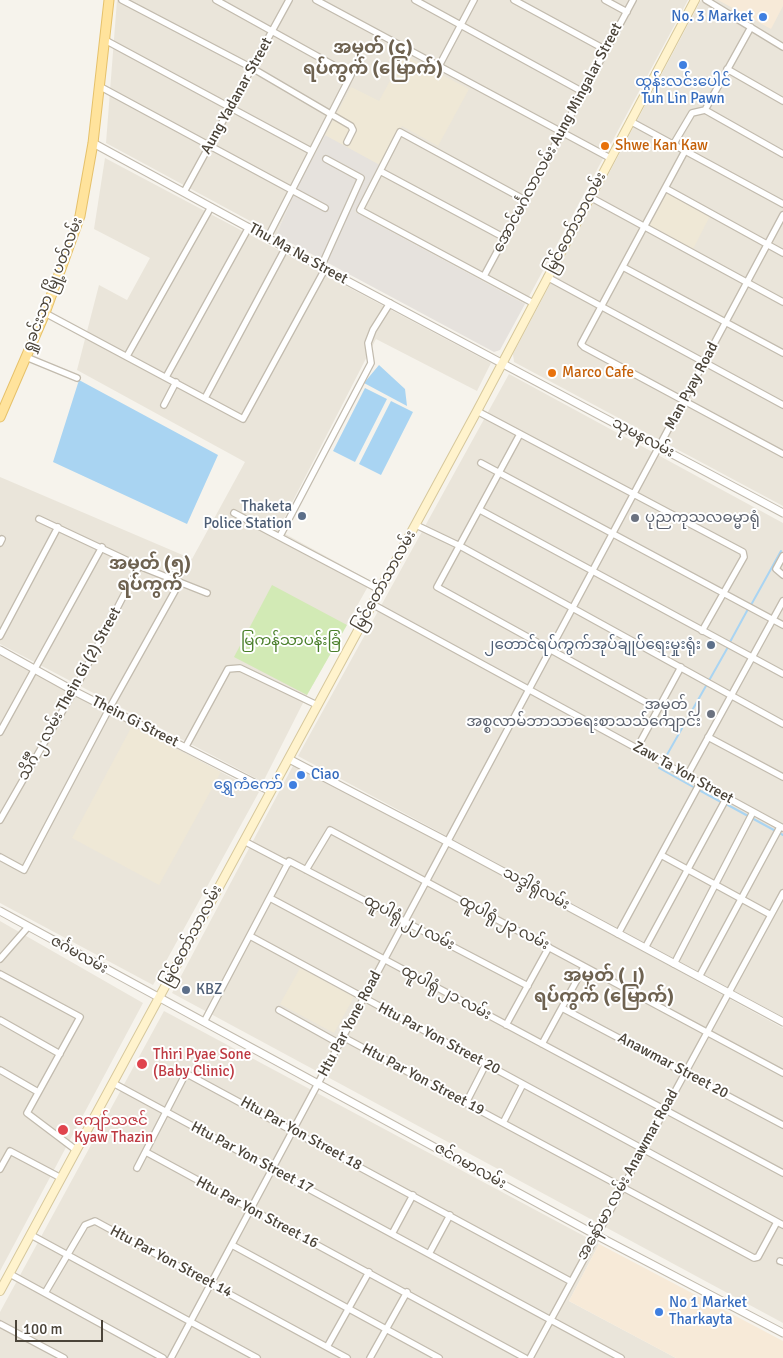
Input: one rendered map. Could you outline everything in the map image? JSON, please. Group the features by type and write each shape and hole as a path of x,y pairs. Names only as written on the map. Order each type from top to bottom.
{"main road":[{"name":"ရှုခင်းသာ မြို့ပတ်လမ်း","path":"0,417 45,313 80,216 93,143 109,0"},
{"name":"မြင်တော်သာလမ်း","path":"0,1291 316,705 416,525 695,0"}],"street":[{"path":"122,0 252,68 331,114 352,128 347,142"},
{"path":"216,0 351,75 268,237"},
{"name":"Aung Yadanar Street","path":"184,192 290,0"},
{"path":"316,0 610,158"},
{"path":"415,0 583,92"},
{"path":"439,66 474,0"},
{"path":"514,0 606,50"},
{"path":"605,0 627,12"},
{"name":"အောင်မင်္ဂလာလမ်း Aung Mingalar Street","path":"484,276 633,0"},
{"path":"706,0 783,47"},
{"path":"705,110 751,27"},
{"path":"105,40 312,150"},
{"path":"727,69 783,101"},
{"path":"99,86 210,145 290,191 325,208"},
{"path":"673,145 692,113 705,110 783,154"},
{"path":"630,121 783,204"},
{"path":"525,200 400,132 360,210 533,303"},
{"name":"Thu Ma Na Street","path":"93,143 503,363"},
{"path":"685,151 581,344 584,348 783,454"},
{"path":"45,313 243,419 323,268 361,181 359,175 326,159"},
{"path":"380,171 504,238"},
{"path":"665,188 783,253"},
{"path":"590,197 783,302"},
{"path":"127,356 211,207"},
{"name":"Man Pyay Road","path":"529,689 783,215"},
{"path":"166,377 249,227"},
{"path":"204,398 286,247"},
{"path":"623,267 783,353"},
{"path":"547,277 783,405"},
{"path":"280,536 371,363 368,343 373,330 390,303"},
{"path":"26,357 77,378"},
{"name":"သုမနလမ်း","path":"503,363 783,513"},
{"path":"164,405 176,382"},
{"path":"477,411 744,553 702,631"},
{"path":"520,434 437,587 658,709"},
{"path":"482,463 783,625"},
{"path":"480,510 783,674"},
{"path":"234,512 380,590"},
{"path":"39,519 139,566 206,593"},
{"path":"416,525 460,546 783,724"},
{"path":"0,636 58,527"},
{"path":"0,732 102,547"},
{"path":"783,556 777,571 783,574"},
{"name":"သိင်္ဂီ ၂ လမ်း Thein Gi (2) Street","path":"0,820 74,691 139,566"},
{"path":"0,857 24,870 109,708 180,582"},
{"path":"687,776 783,601"},
{"name":"Zaw Ta Yon Street","path":"372,604 782,827"},
{"name":"Thein Gi Street","path":"0,650 36,668 74,691 270,791"},
{"path":"185,748 228,669 240,668 316,705"},
{"path":"637,748 681,668"},
{"name":"Htu Par Yone Road","path":"171,1358 252,1211 272,1169 529,689"},
{"path":"708,737 783,777"},
{"name":"သဒ္ဒါရုံလမ်း","path":"288,759 448,842 783,1022"},
{"path":"618,934 700,783"},
{"path":"645,948 727,797"},
{"path":"674,964 753,812"},
{"path":"699,977 782,827"},
{"name":"ထူပါရုံ ၂၃ လမ်း","path":"306,870 329,830 783,1073"},
{"name":"ထူပါရုံ ၂၂ လမ်း","path":"244,840 306,870 528,986"},
{"path":"661,854 771,915"},
{"path":"204,1022 289,863"},
{"name":"အနော်မာ လမ်း Anawmar Road","path":"530,1358 570,1281 783,893"},
{"name":"ထူပါရုံ ၂၁ လမ်း","path":"270,898 783,1173"},
{"name":"ဇင်္ဂမလမ်း","path":"0,911 159,998"},
{"path":"0,959 28,927"},
{"name":"Htu Par Yon Street 20","path":"250,936 783,1225"},
{"path":"506,1025 548,947"},
{"path":"542,1044 584,967"},
{"path":"0,974 80,1017 38,1092 28,1115 76,1150"},
{"name":"ဇင်ဂမာလမ်း","path":"159,998 596,1235 783,1333"},
{"name":"Anawmar Street 20","path":"562,1008 783,1125"},
{"path":"279,1010 340,1044"},
{"path":"0,1020 60,1054"},
{"name":"Htu Par Yon Street 19","path":"343,1037 756,1258 777,1222"},
{"path":"466,1103 486,1064"},
{"path":"0,1070 38,1092"},
{"name":"Htu Par Yon Street 18","path":"166,1112 184,1077 189,1075 570,1281"},
{"name":"Htu Par Yon Street 17","path":"113,1083 621,1358"},
{"path":"503,1123 523,1084"},
{"path":"136,1168 166,1112"},
{"path":"0,1169 10,1151 61,1178"},
{"name":"Htu Par Yon Street 16","path":"146,1152 252,1211 407,1292 525,1358"},
{"path":"392,1234 413,1195"},
{"path":"429,1254 450,1216"},
{"name":"Htu Par Yon Street 14","path":"45,1294 85,1225 95,1221 347,1358"},
{"path":"31,1235 257,1358"},
{"path":"232,1245 439,1358"},
{"path":"327,1347 369,1272"},
{"path":"10,1274 163,1358"},
{"path":"370,1358 407,1292"},
{"path":"0,1324 64,1358"}],"shaded area":[{"path":"117,0 688,0 525,304 354,212 325,135 297,187 276,235 106,143"},
{"path":"701,0 783,0 783,506 514,362 513,354"},
{"name":"No. 3 Market","path":"718,0 783,0 783,6 771,29"},
{"path":"404,55 469,89 438,146 402,126 380,165 325,135 351,87 379,101"},
{"path":"325,135 380,165 355,212 525,304 500,350 494,352 276,235 297,187"},
{"path":"105,158 491,363 477,391 376,339 278,530 371,581 307,695 263,782 0,644 0,477 192,559 245,462 77,370 99,285 127,300 150,258 94,229"},
{"path":"667,193 710,216 693,249 649,225"},
{"path":"509,374 783,523 783,1017 298,756"},
{"path":"0,655 259,792 153,985 0,903"},
{"path":"132,726 221,772 159,885 72,838"},
{"path":"295,762 783,1028 783,1323 172,993"},
{"path":"0,921 143,1003 0,1271"},
{"path":"300,968 354,997 334,1033 280,1004"},
{"path":"164,1011 599,1244 569,1301 676,1358 0,1358 0,1312"},
{"path":"599,1244 783,1341 783,1358 676,1358 569,1301"}],"green space":[{"name":"မြကန်သာပန်းခြံ","path":"272,585 347,625 307,695 234,657"}],"water":[{"path":"379,365 405,389 407,406 364,383"},
{"path":"79,380 218,455 187,524 53,462"},
{"path":"365,388 387,399 355,462 333,451"},
{"path":"391,401 413,412 381,475 359,464"}],"waterway":[{"path":"751,605 781,551"},
{"path":"730,642 748,609"},
{"path":"664,760 728,647"},
{"path":"662,764 659,768 695,788"},
{"path":"699,790 721,802"},
{"path":"726,804 783,835"}],"place":[{"name":"No. 3 Market","path":"763,17"},
{"name":"ထွန်းလင်းပေါင် Tun Lin Pawn","path":"683,65"},
{"name":"Shwe Kan Kaw","path":"605,146"},
{"name":"Marco Cafe","path":"552,373"},
{"name":"Thaketa Police Station","path":"302,516"},
{"name":"ပုညကုသလဓမ္မာရုံ","path":"635,518"},
{"name":"၂တောင်ရပ်ကွက်အုပ်ချုပ်ရေးမှုးရုံး","path":"711,645"},
{"name":"အမှတ် ၂ အစ္စလာမ်ဘာသာရေးစာသသ်ကျောင်း","path":"711,714"},
{"name":"Ciao","path":"301,775"},
{"name":"ရွှေကံကော်","path":"293,785"},
{"name":"KBZ","path":"186,990"},
{"name":"Thiri Pyae Sone (Baby Clinic)","path":"142,1064"},
{"name":"ကျော်သဇင် Kyaw Thazin","path":"63,1130"},
{"name":"No 1 Market Tharkayta","path":"659,1312"}],"district":[{"name":"အမှတ် (၄) ရပ်ကွက် (မြောက်)","path":"373,58"},
{"name":"အမှတ် (၅) ရပ်ကွက်","path":"150,574"},
{"name":"အမှတ် (၂) ရပ်ကွက် (မြောက်)","path":"604,986"}]}
